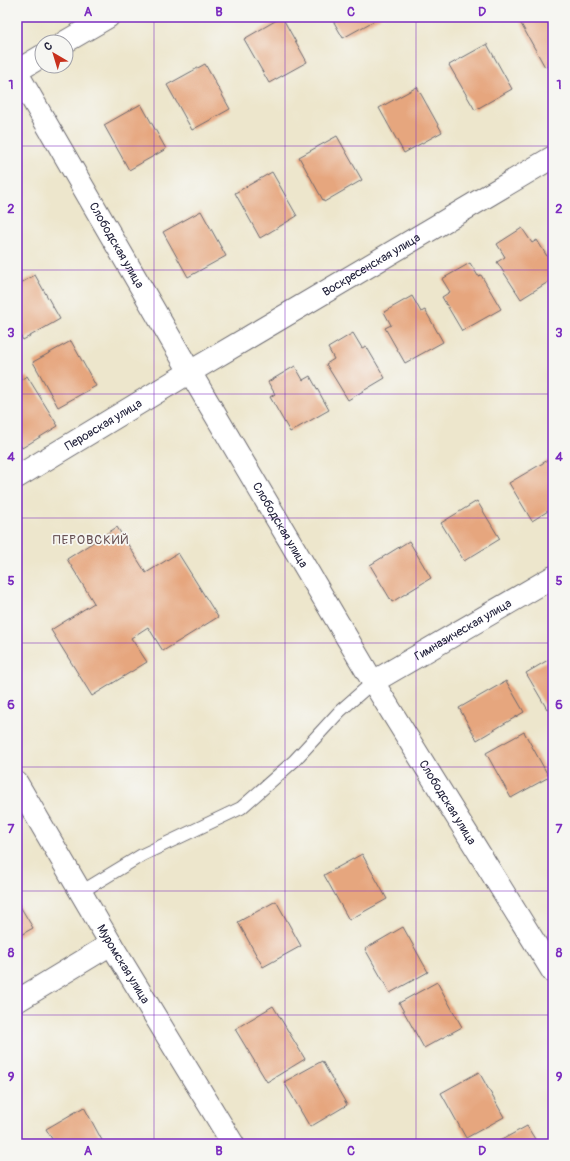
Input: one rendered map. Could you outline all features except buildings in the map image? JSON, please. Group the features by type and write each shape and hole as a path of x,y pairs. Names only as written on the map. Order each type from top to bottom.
{"street":[{"path":"74,37 108,17"},
{"path":"17,72 34,61"},
{"name":"Слободская улица","path":"17,72 190,372 373,682 553,972"},
{"name":"Воскресенская улица","path":"190,372 553,157"},
{"name":"Перовская улица","path":"17,477 190,372"},
{"name":"Гимназическая улица","path":"373,682 553,577"},
{"name":"Муромская улица","path":"17,784 111,944 233,1144"},
{"path":"17,1000 111,944"}],"lane":[{"path":"81,892 142,855 241,808 294,761 340,711 373,682"}],"district":[{"name":"ПЕРОВСКИЙ","path":"91,540"}]}
